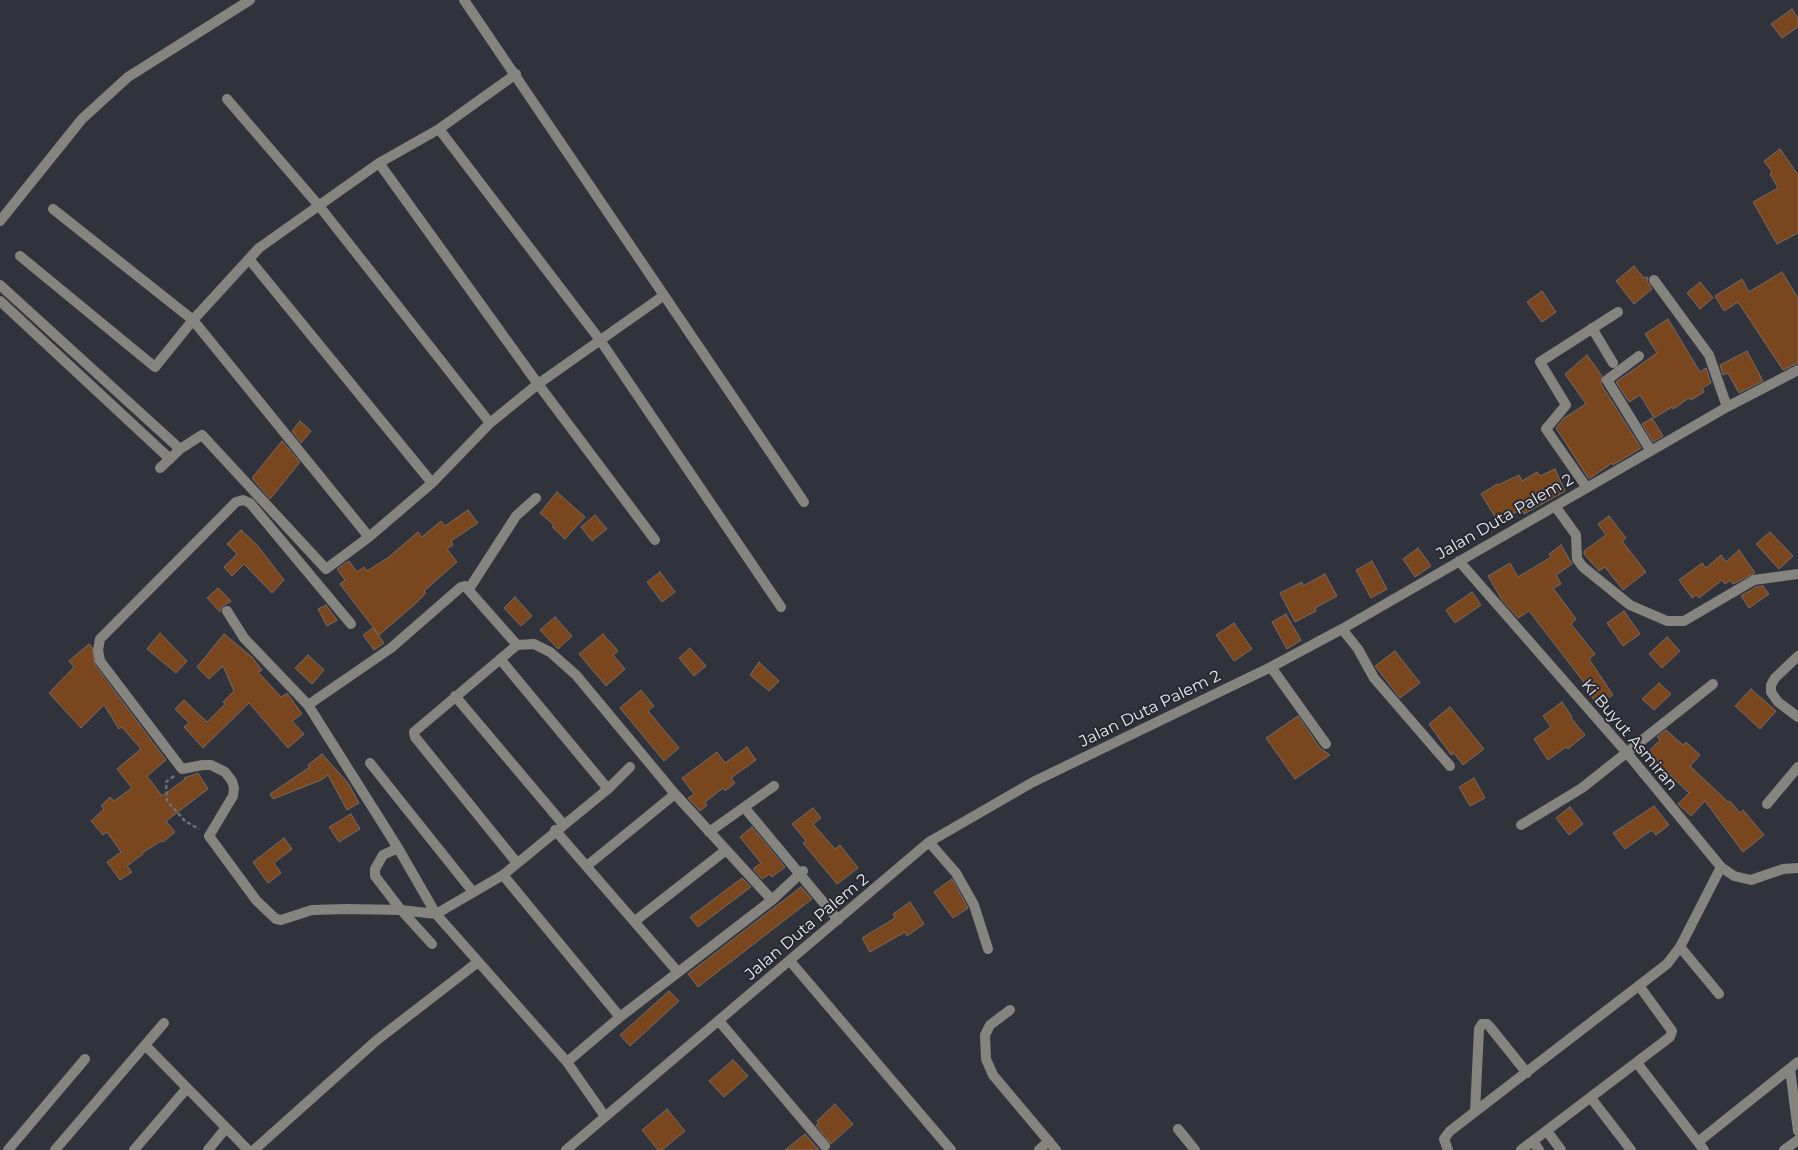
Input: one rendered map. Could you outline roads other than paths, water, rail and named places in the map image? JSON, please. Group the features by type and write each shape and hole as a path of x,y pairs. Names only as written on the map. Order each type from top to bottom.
{"street":[{"path":"0,221 82,119 128,76 250,0"},
{"path":"464,0 516,74 663,296 804,502"},
{"path":"20,256 155,367 193,320 259,248 379,164 439,129 516,74"},
{"path":"227,99 320,207 490,423"},
{"path":"439,129 600,340 781,607"},
{"path":"379,164 538,384 655,540"},
{"path":"53,209 193,320 369,537"},
{"path":"249,259 432,483"},
{"path":"1654,280 1709,355 1727,407"},
{"path":"0,285 180,450"},
{"path":"160,468 180,450 202,435 326,569 369,537 432,483 490,423 538,384 663,296"},
{"path":"0,301 170,459"},
{"path":"1587,488 1546,429 1566,405 1540,362 1618,312"},
{"path":"1592,328 1613,363"},
{"path":"1639,356 1607,380 1651,451"},
{"name":"Jalan Duta Palem 2","path":"566,1150 604,1115 719,1021 929,842 1033,782 1271,667 1342,629 1727,407 1798,370"},
{"path":"469,589 516,516 536,498"},
{"path":"351,624 250,503 243,500 236,502 100,638 98,650 100,661 182,769 202,765 211,766 225,772 232,781 234,788 233,796 209,836 256,900 276,919 281,920 312,910 401,910 436,914 503,875 559,827 608,789 630,767"},
{"path":"1554,506 1576,535 1577,559 1583,567 1624,601 1667,621 1684,621 1754,580 1798,574"},
{"name":"Ki Buyut Asmiran","path":"1459,561 1626,753 1721,868 1734,876 1751,880 1783,869 1798,868"},
{"path":"308,705 391,648 461,586 469,589 517,645"},
{"path":"227,611 244,638 308,705 398,848 436,914 566,1062 604,1115"},
{"path":"1342,629 1358,649 1374,678 1450,766"},
{"path":"517,863 415,737 414,732 517,645 534,644 550,652 563,662 675,794 772,900"},
{"path":"1798,656 1775,678 1771,685 1771,692 1778,702 1798,717"},
{"path":"500,659 608,789"},
{"path":"1271,667 1326,744"},
{"path":"1521,825 1582,788 1713,684"},
{"path":"455,696 588,865 677,971"},
{"path":"370,764 473,892"},
{"path":"1767,804 1798,767"},
{"path":"709,832 774,786"},
{"path":"588,865 675,794"},
{"path":"744,807 802,872 838,920"},
{"path":"929,842 956,873 974,905 988,949"},
{"path":"398,848 383,855 375,873 401,910 432,944"},
{"path":"636,920 726,850"},
{"path":"1448,1150 1445,1146 1446,1136 1640,987 1667,964 1680,947 1721,868"},
{"path":"566,1062 677,971 772,900 802,872"},
{"path":"503,875 620,1016"},
{"path":"1680,947 1719,994"},
{"path":"790,960 951,1150"},
{"path":"254,1150 378,1040 478,962"},
{"path":"1521,1150 1536,1146 1547,1131 1672,1034 1672,1031 1640,987"},
{"path":"1010,1010 990,1025 985,1035 986,1059 993,1075 1056,1150"},
{"path":"719,1021 825,1146"},
{"path":"55,1150 164,1023"},
{"path":"1475,1112 1479,1029 1482,1024 1490,1027 1527,1072"},
{"path":"145,1045 248,1150"},
{"path":"8,1150 85,1059"},
{"path":"1637,1063 1701,1146 1794,1066"},
{"path":"1794,1066 1798,1130"},
{"path":"134,1150 187,1088"},
{"path":"1591,1098 1630,1150"},
{"path":"208,1150 226,1128"},
{"path":"1178,1129 1195,1150"},
{"path":"1547,1131 1561,1150"},
{"path":"1784,1150 1798,1140"},
{"path":"1038,1150 1049,1141"}]}
